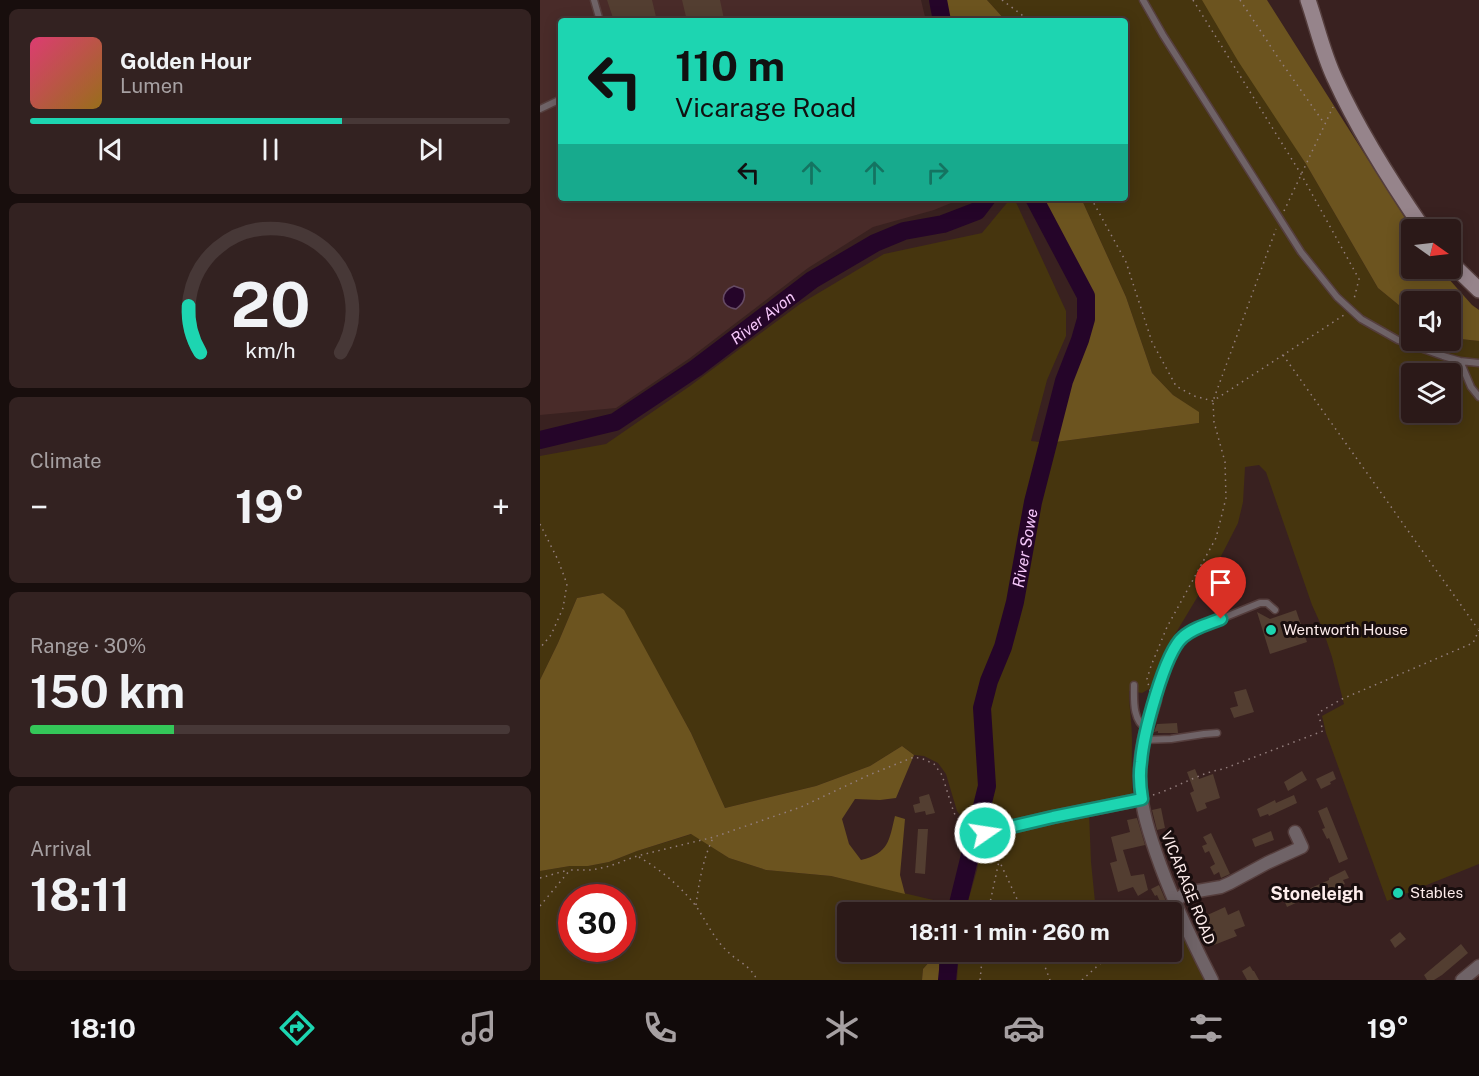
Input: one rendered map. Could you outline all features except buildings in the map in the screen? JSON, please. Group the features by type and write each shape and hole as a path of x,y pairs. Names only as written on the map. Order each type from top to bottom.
{"main road":[{"path":"1308,0 1334,76 1344,98 1416,219"},
{"path":"1461,273 1479,290"}],"street":[{"name":"VICARAGE ROAD","path":"1155,700 1145,735 1140,765 1142,799 1148,829 1163,873 1212,980"},
{"path":"984,832 1142,799"},
{"path":"1175,900 1186,893 1221,887 1267,862 1302,847 1295,832"},
{"path":"1462,980 1479,966"}],"lane":[{"path":"594,0 599,18"},
{"path":"1143,0 1301,252 1337,297 1361,319 1398,340 1460,361 1479,363"},
{"path":"540,109 558,100"},
{"path":"1460,361 1471,387 1479,397"},
{"path":"1155,700 1172,651 1183,637 1196,629 1260,603 1267,603 1275,610"},
{"path":"1134,685 1135,711 1145,735 1171,739 1217,733"}],"path":[{"path":"1002,0 1026,18"},
{"path":"1093,201 1126,262 1152,342 1176,386 1194,396 1213,401 1351,311 1359,279 1301,174 1193,0"},
{"path":"1240,0 1325,124"},
{"path":"1155,700 1147,679 1151,666 1167,627 1216,538 1226,498 1226,462 1214,422 1213,401 1280,219 1333,106 1344,98"},
{"path":"1142,799 1169,790 1213,770 1223,769 1323,731 1318,713 1342,699 1473,643 1479,630 1282,355"},
{"path":"540,524 567,584 563,608 550,636 540,648"},
{"path":"540,878 570,870 592,870 610,866 637,856 714,837 801,807 870,775 914,758 934,764 942,775 954,813 966,825 984,832 1018,902"},
{"path":"696,907 703,866 714,837"},
{"path":"637,856 657,868 678,888 696,907 726,951 753,972 757,980"},
{"path":"990,902 999,860"},
{"path":"540,906 570,870"},
{"path":"980,980 982,962"},
{"path":"1043,962 1050,980"},
{"path":"1082,980 1102,962"}],"shaded area":[{"path":"540,0 921,0 925,18 558,18 558,201 956,201 934,210 873,227 808,268 690,358 616,408 540,415"},
{"path":"938,0 987,0 1003,18 941,18"},
{"path":"987,0 1205,0 1306,164 1378,288 1401,307 1401,351 1461,351 1461,339 1479,341 1479,864 1387,901 1326,733 1322,716 1344,704 1332,657 1266,472 1259,465 1245,467 1243,502 1238,523 1216,566 1174,636 1159,678 1142,693 1129,691 1133,797 982,831 967,824 957,811 946,774 938,763 924,756 914,755 902,746 870,766 816,786 725,808 691,733 624,611 603,593 577,598 540,680 540,456 606,444 690,386 800,304 884,254 982,233 1009,201 1015,201 1066,311 1066,336 1047,380 1031,441 1048,443 1199,423 1198,412 1173,395 1152,373 1126,297 1082,201 1128,201 1128,18 1003,18"},
{"path":"1202,0 1267,0 1406,219 1401,219 1401,279 1449,279 1460,291 1401,291 1401,307 1378,288 1306,164 1238,61"},
{"path":"1036,201 1082,201 1126,297 1152,373 1173,395 1199,412 1199,423 1048,443 1064,381 1086,319 1086,296"},
{"path":"734,286 743,289 745,295 742,303 736,309 730,308 723,299 726,291"},
{"path":"1461,293 1479,310 1479,341 1461,339"},
{"path":"603,593 624,610 691,733 725,808 816,786 870,766 902,746 914,755 896,798 855,799 842,819 849,844 861,860 877,854 886,845 895,816 905,819 900,875 905,894 831,876 766,870 729,858 691,834 609,862 540,871 540,680 577,598"},
{"path":"1089,813 1095,902 968,902 977,870 981,844 987,836"},
{"path":"692,834 729,858 766,870 831,876 942,902 837,902 837,962 929,962 923,969 922,980 540,980 540,871 609,862"},
{"path":"1182,930 1205,980 957,980 958,962 1182,962"},
{"path":"929,962 939,962 939,980 922,980 923,969"}],"waterway":[{"name":"River Avon","path":"938,0 941,18"},
{"name":"River Avon","path":"540,440 615,422 696,368 812,280 875,243 904,231 943,224 977,211 985,201"},
{"name":"River Sowe","path":"958,902 987,786 982,708 989,681 1003,647 1015,602 1033,502 1064,381 1086,319 1086,296 1036,201"},
{"name":"River Sowe","path":"947,980 949,962"}],"place":[{"name":"Wentworth House","path":"1271,630"},
{"name":"Stables","path":"1398,893"}],"district":[{"name":"Stoneleigh","path":"1317,894"}],"route":[{"path":"985,833 1142,799 1140,765 1145,735 1172,651 1183,637 1221,619"}]}
